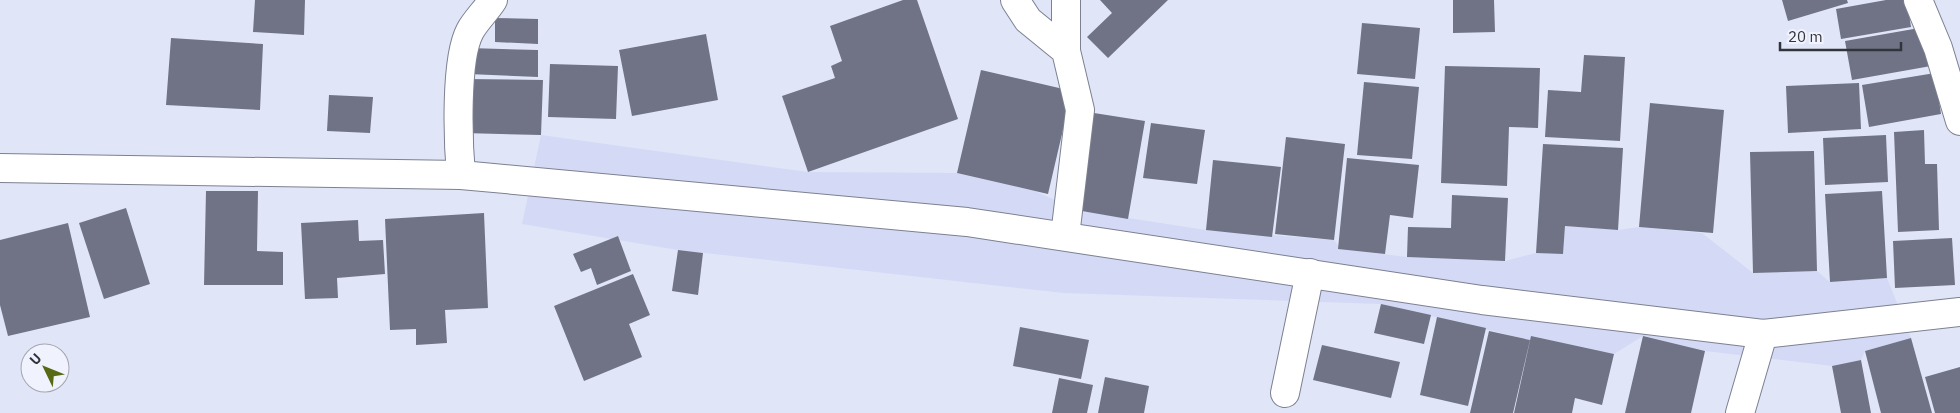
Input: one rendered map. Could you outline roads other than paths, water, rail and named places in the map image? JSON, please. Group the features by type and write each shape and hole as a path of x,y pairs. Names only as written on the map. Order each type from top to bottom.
{"street":[{"path":"461,175 458,142 462,54 470,31 493,0"},
{"path":"1015,0 1028,20 1066,51"},
{"path":"1065,236 1080,110 1066,51 1066,0"},
{"path":"1918,0 1938,48 1960,121"},
{"path":"0,168 461,175 968,222 1482,300 1764,334 1960,312"},
{"path":"1284,393 1310,273"},
{"path":"1740,413 1764,334"}]}
